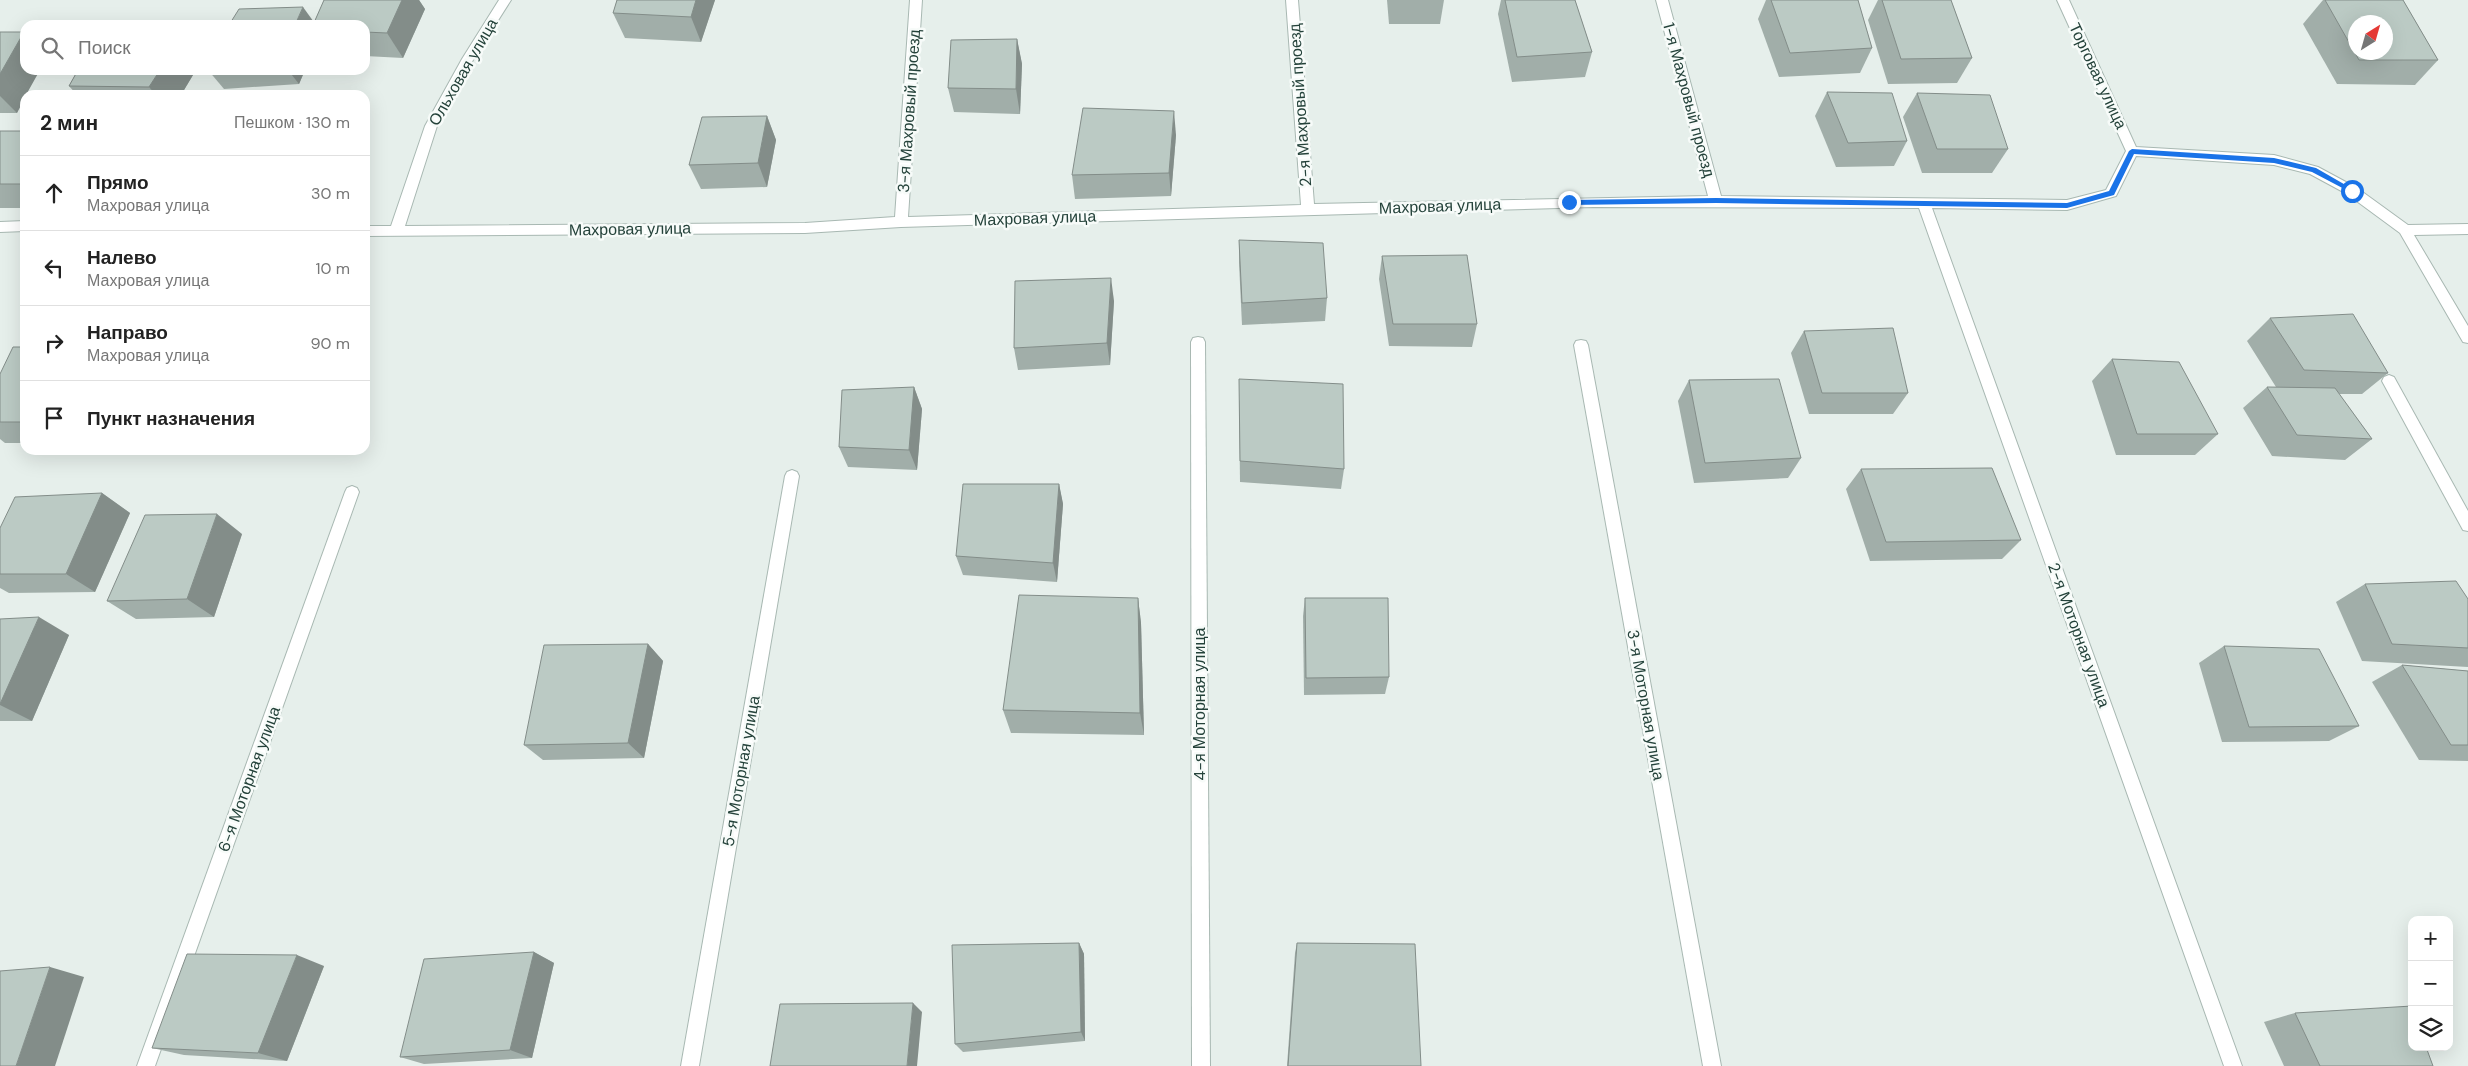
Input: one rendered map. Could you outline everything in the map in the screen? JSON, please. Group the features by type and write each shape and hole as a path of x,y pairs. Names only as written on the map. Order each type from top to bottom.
{"street":[{"name":"Ольховая улица","path":"396,232 431,126 468,59 505,0"},
{"name":"3-я Махровый проезд","path":"901,222 916,0"},
{"name":"2-я Махровый проезд","path":"1292,0 1308,210"},
{"name":"1-я Махровый проезд","path":"1662,0 1716,201"},
{"name":"Торговая улица","path":"2063,0 2132,151"},
{"name":"Махровая улица","path":"370,231 805,228 901,222 1585,202 1716,201 2067,205 2111,193 2132,151"},
{"path":"2132,151 2274,160 2314,170 2352,191 2405,230 2468,338"},
{"name":"2-я Моторная улица","path":"1924,204 2233,1066"},
{"path":"0,227 20,226"},
{"path":"2405,230 2468,229"},
{"name":"4-я Моторная улица","path":"1198,342 1201,1066"},
{"name":"3-я Моторная улица","path":"1580,345 1712,1066"},
{"path":"2389,381 2468,526"},
{"name":"5-я Моторная улица","path":"690,1066 792,476"},
{"name":"6-я Моторная улица","path":"146,1066 352,492"}],"building":[{"path":"324,0 402,0 387,33 370,32 370,20 315,20"},
{"path":"617,0 696,0 691,17 613,13"},
{"path":"1505,0 1575,0 1592,52 1517,57"},
{"path":"1771,0 1858,0 1872,48 1790,53"},
{"path":"1882,0 1951,0 1972,58 1901,59"},
{"path":"2325,0 2403,0 2438,60 2393,60 2393,15 2348,15 2348,41"},
{"path":"303,7 297,20 232,20 239,9"},
{"path":"0,32 20,32 20,39 0,74"},
{"path":"1017,39 1016,89 948,88 951,40"},
{"path":"75,75 157,75 149,87 69,86"},
{"path":"1827,92 1892,93 1907,141 1848,143"},
{"path":"1917,93 1990,95 2008,149 1937,149"},
{"path":"1083,108 1174,111 1169,173 1072,175"},
{"path":"767,116 758,163 689,165 702,117"},
{"path":"0,131 20,131 20,184 0,184"},
{"path":"1239,240 1323,243 1327,298 1242,303"},
{"path":"1467,255 1477,324 1393,324 1382,256"},
{"path":"1111,278 1107,343 1014,348 1015,281"},
{"path":"2353,314 2388,373 2304,370 2270,318"},
{"path":"1893,328 1908,393 1822,393 1804,331"},
{"path":"13,347 20,347 20,422 0,422 0,374"},
{"path":"2112,359 2179,362 2218,434 2137,434"},
{"path":"1239,379 1343,384 1344,469 1240,461"},
{"path":"1779,379 1801,458 1705,463 1689,380"},
{"path":"914,387 909,450 839,447 842,390"},
{"path":"2267,387 2335,388 2372,439 2297,435"},
{"path":"1992,468 2021,540 1886,542 1861,469"},
{"path":"963,484 1059,484 1053,563 956,556"},
{"path":"102,493 66,574 0,574 0,528 15,497"},
{"path":"217,514 187,599 107,601 145,515"},
{"path":"2456,581 2468,599 2468,648 2392,644 2365,584"},
{"path":"1019,595 1138,598 1140,713 1003,710"},
{"path":"1305,598 1388,598 1389,677 1306,678"},
{"path":"39,617 0,704 0,619"},
{"path":"648,644 628,743 524,745 544,645"},
{"path":"2224,646 2319,649 2359,726 2249,727"},
{"path":"2402,665 2468,671 2468,745 2451,745"},
{"path":"1079,943 1081,1032 955,1044 952,945"},
{"path":"1297,943 1415,944 1421,1066 1288,1066"},
{"path":"534,952 510,1050 400,1057 424,959"},
{"path":"187,954 297,955 258,1053 152,1048"},
{"path":"50,967 16,1066 0,1066 0,971"},
{"path":"913,1003 907,1066 770,1066 780,1004"},
{"path":"2408,1006 2408,1051 2427,1051 2433,1066 2320,1066 2295,1013"}],"route":[{"path":"1569,202 1716,201 2067,205 2111,193 2132,151 2274,160 2314,170 2352,191"}]}
